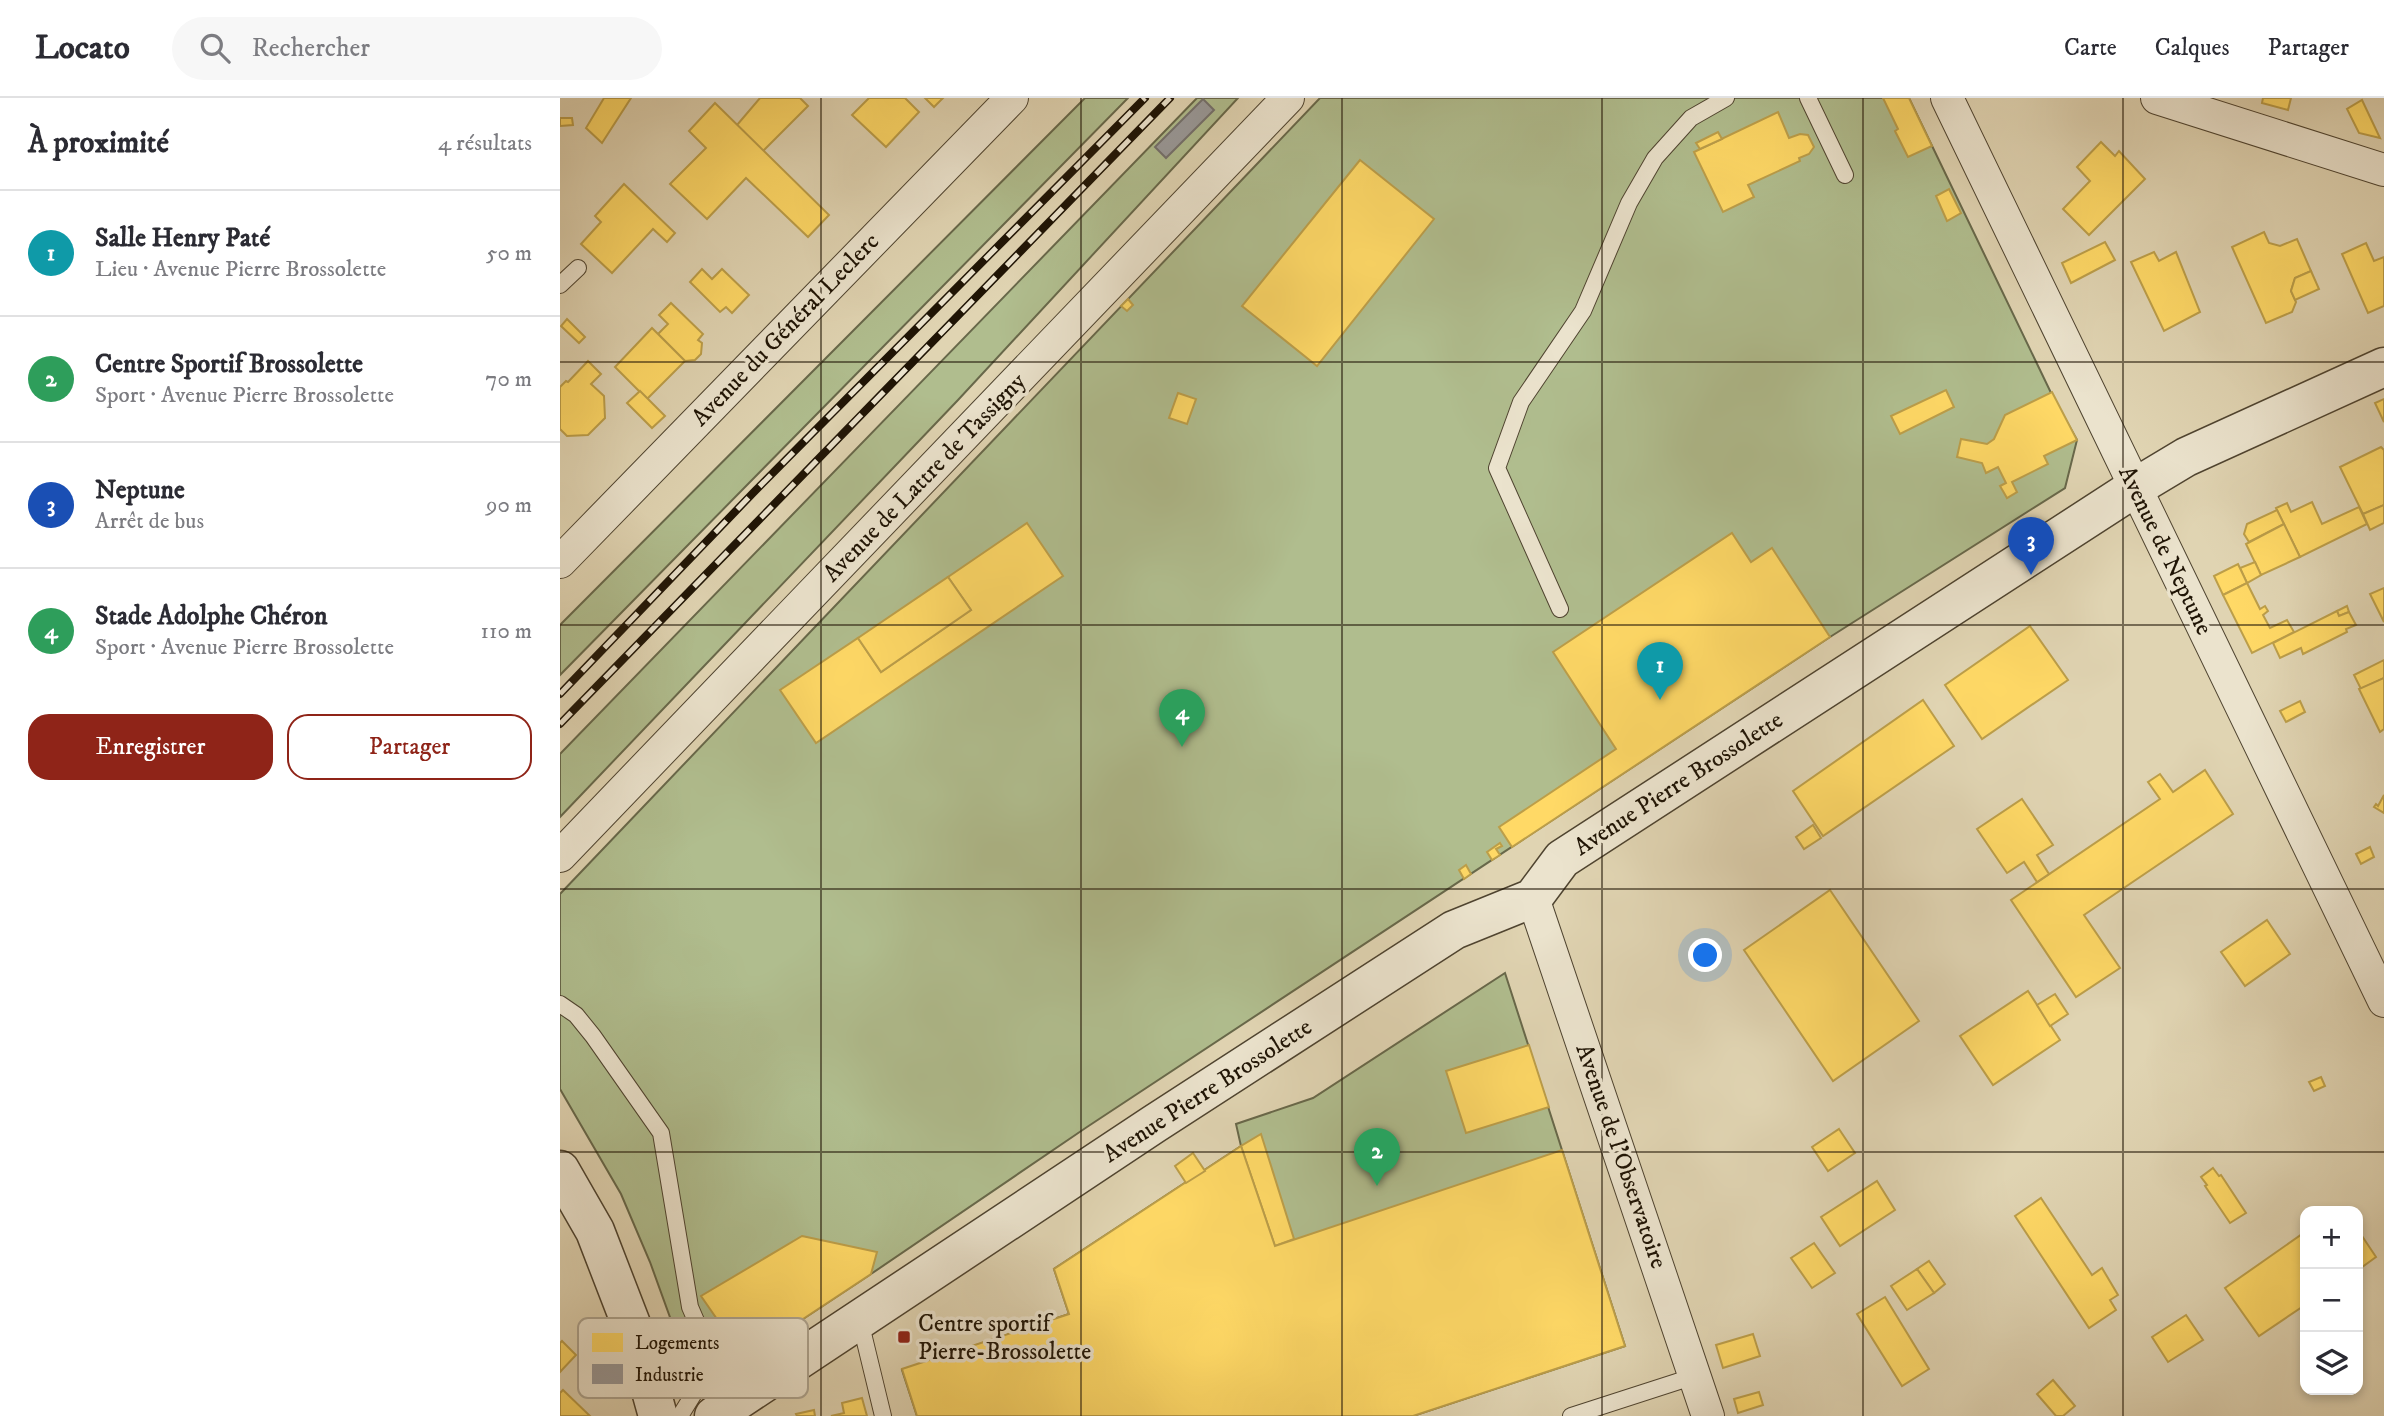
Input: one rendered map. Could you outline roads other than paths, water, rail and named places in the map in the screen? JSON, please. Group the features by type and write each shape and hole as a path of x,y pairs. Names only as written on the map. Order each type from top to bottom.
{"street":[{"name":"Avenue du Général Leclerc","path":"560,562 1012,98"},
{"name":"Avenue de Lattre de Tassigny","path":"560,856 1288,98"},
{"name":"Avenue de Neptune","path":"1947,98 2136,487 2377,967 2384,1001"},
{"path":"2157,98 2384,170"},
{"name":"Avenue Pierre Brossolette","path":"808,1355 1154,1124 1454,930 1533,898 1562,859 2136,487 2186,457 2384,366"},
{"name":"Avenue de l'Observatoire","path":"1533,898 1708,1416"},
{"path":"560,1170 595,1231 629,1318"},
{"path":"653,1398 658,1416"},
{"name":"Avenue Pierre Brossolette","path":"714,1416 742,1398"}],"lane":[{"path":"1560,609 1497,468 1521,402 1583,311 1629,203 1655,158 1691,118 1726,98"},
{"path":"1808,98 1845,175"},
{"path":"560,285 578,268"},
{"path":"560,1004 576,1016 593,1036 661,1133 690,1307 695,1318"},
{"path":"860,1321 883,1416"},
{"path":"1571,1416 1695,1376"},
{"path":"680,1416 691,1398"}],"railway":[{"path":"560,694 753,493 1145,98"},
{"path":"560,724 1170,98"}],"place":[{"name":"Neptune","path":"2031,575"},
{"name":"Salle Henry Paté","path":"1660,700"},
{"name":"Stade Adolphe Chéron","path":"1182,747"},
{"name":"Centre Sportif Brossolette","path":"1377,1186"},
{"name":"Centre sportif Pierre-Brossolette","path":"904,1337"}]}
